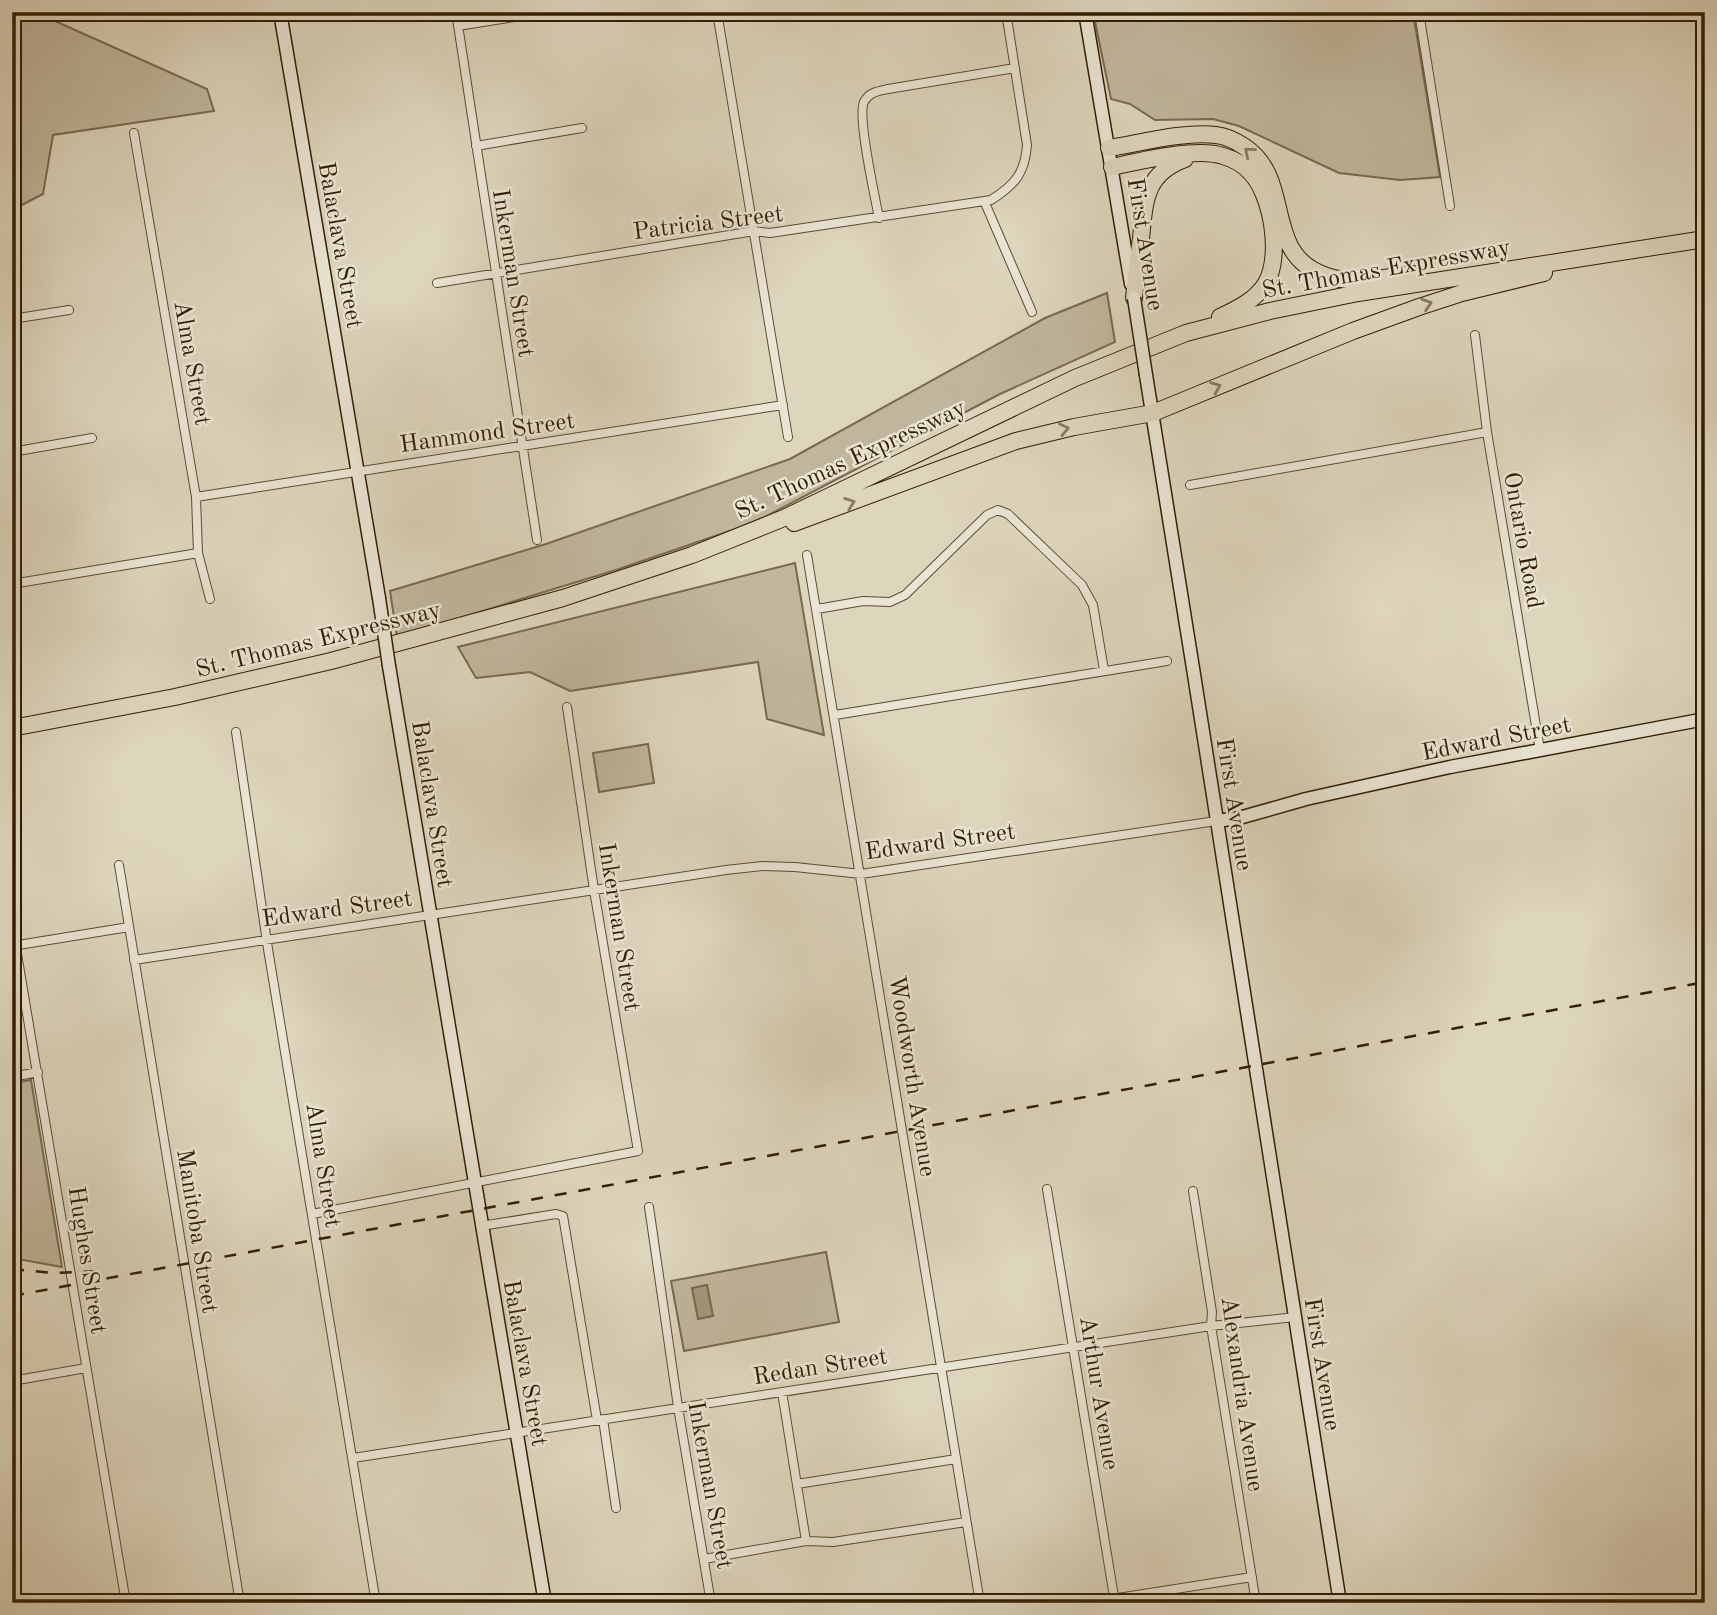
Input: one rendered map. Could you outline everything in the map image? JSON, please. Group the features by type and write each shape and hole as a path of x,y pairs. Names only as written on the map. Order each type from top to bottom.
{"highway":[{"path":"1109,148 1202,135 1226,138 1241,145 1260,161 1270,177 1290,248 1305,265 1329,277 1362,280 1489,265 1534,265"},
{"path":"1112,167 1189,153 1212,154 1236,161 1250,171 1264,194 1275,256 1266,284 1256,295 1228,313 1186,333"},
{"path":"1134,298 1143,212 1148,191 1155,178 1175,163 1196,155 1212,154"},
{"path":"692,555 830,511 1016,441 1074,427 1153,413 1353,331 1462,293 1705,241"},
{"name":"St. Thomas Expressway","path":"12,728 175,697 331,662 552,601 692,555 784,518 1075,378 1186,333 1269,311 1358,293 1705,241"}],"street":[{"name":"Balaclava Street","path":"280,12 545,1603"},
{"name":"Inkerman Street","path":"456,12 537,540"},
{"path":"458,26 545,12"},
{"path":"717,12 788,437"},
{"path":"1006,12 1025,125 1027,153 1015,183 985,203 1032,312"},
{"name":"First Avenue","path":"1085,12 1186,617 1340,1603"},
{"path":"1419,12 1450,206"},
{"path":"879,218 862,115 866,98 888,89 1015,68"},
{"path":"475,146 582,128"},
{"name":"Alma Street","path":"134,133 196,497 198,553 210,599"},
{"name":"Patricia Street","path":"436,283 754,231 770,233 985,203"},
{"path":"12,319 69,310"},
{"name":"Ontario Road","path":"1475,335 1487,432 1540,750"},
{"name":"Hammond Street","path":"196,497 783,405"},
{"path":"1190,485 1487,432"},
{"path":"12,452 92,438"},
{"path":"817,609 863,601 890,602 905,594 987,515 998,510 1008,514 1082,585 1093,605 1104,670"},
{"path":"12,584 198,553"},
{"name":"Woodworth Avenue","path":"807,555 980,1603"},
{"path":"835,715 1167,661"},
{"name":"Inkerman Street","path":"474,1185 638,1151 594,890 567,708"},
{"name":"Edward Street","path":"134,960 762,866 861,874 1239,818 1306,799 1450,767 1705,719"},
{"name":"Alma Street","path":"236,732 267,940 376,1603"},
{"name":"Manitoba Street","path":"119,865 240,1603"},
{"name":"Hughes Street","path":"12,924 125,1603"},
{"path":"14,946 129,927"},
{"path":"12,1077 38,1072"},
{"path":"312,1214 474,1185"},
{"name":"Arthur Avenue","path":"1047,1189 1115,1601"},
{"name":"Alexandria Avenue","path":"1193,1191 1212,1312 1211,1326 1256,1603"},
{"name":"Inkerman Street","path":"649,1207 678,1407 711,1603"},
{"path":"481,1226 556,1214 563,1216 616,1508"},
{"name":"Redan Street","path":"353,1458 1211,1326 1294,1317"},
{"path":"12,1381 86,1368"},
{"path":"782,1392 806,1541"},
{"path":"797,1484 956,1459"},
{"path":"704,1559 806,1541 833,1542 966,1522"},
{"path":"1086,1603 1115,1601 1252,1577"}],"shaded area":[{"path":"12,12 35,12 207,89 214,111 53,135 43,194 12,210 12,103 15,101 12,94"},
{"path":"1093,12 1413,12 1440,177 1400,180 1339,173 1239,126 1213,119 1155,120 1130,104 1111,99"},
{"path":"1107,293 1115,342 1000,394 753,523 616,570 397,637 390,591 546,544 790,459 1045,318"},
{"path":"795,563 824,735 767,719 758,662 570,691 530,672 476,678 458,647"},
{"path":"648,744 654,783 599,792 593,753"},
{"path":"31,1080 62,1267 12,1258 12,1083"},
{"path":"826,1252 839,1322 684,1351 671,1281"},
{"path":"707,1285 713,1316 698,1319 692,1288"}],"railway":[{"path":"12,1296 1705,982"},
{"path":"12,1269 54,1273 104,1271"}]}
